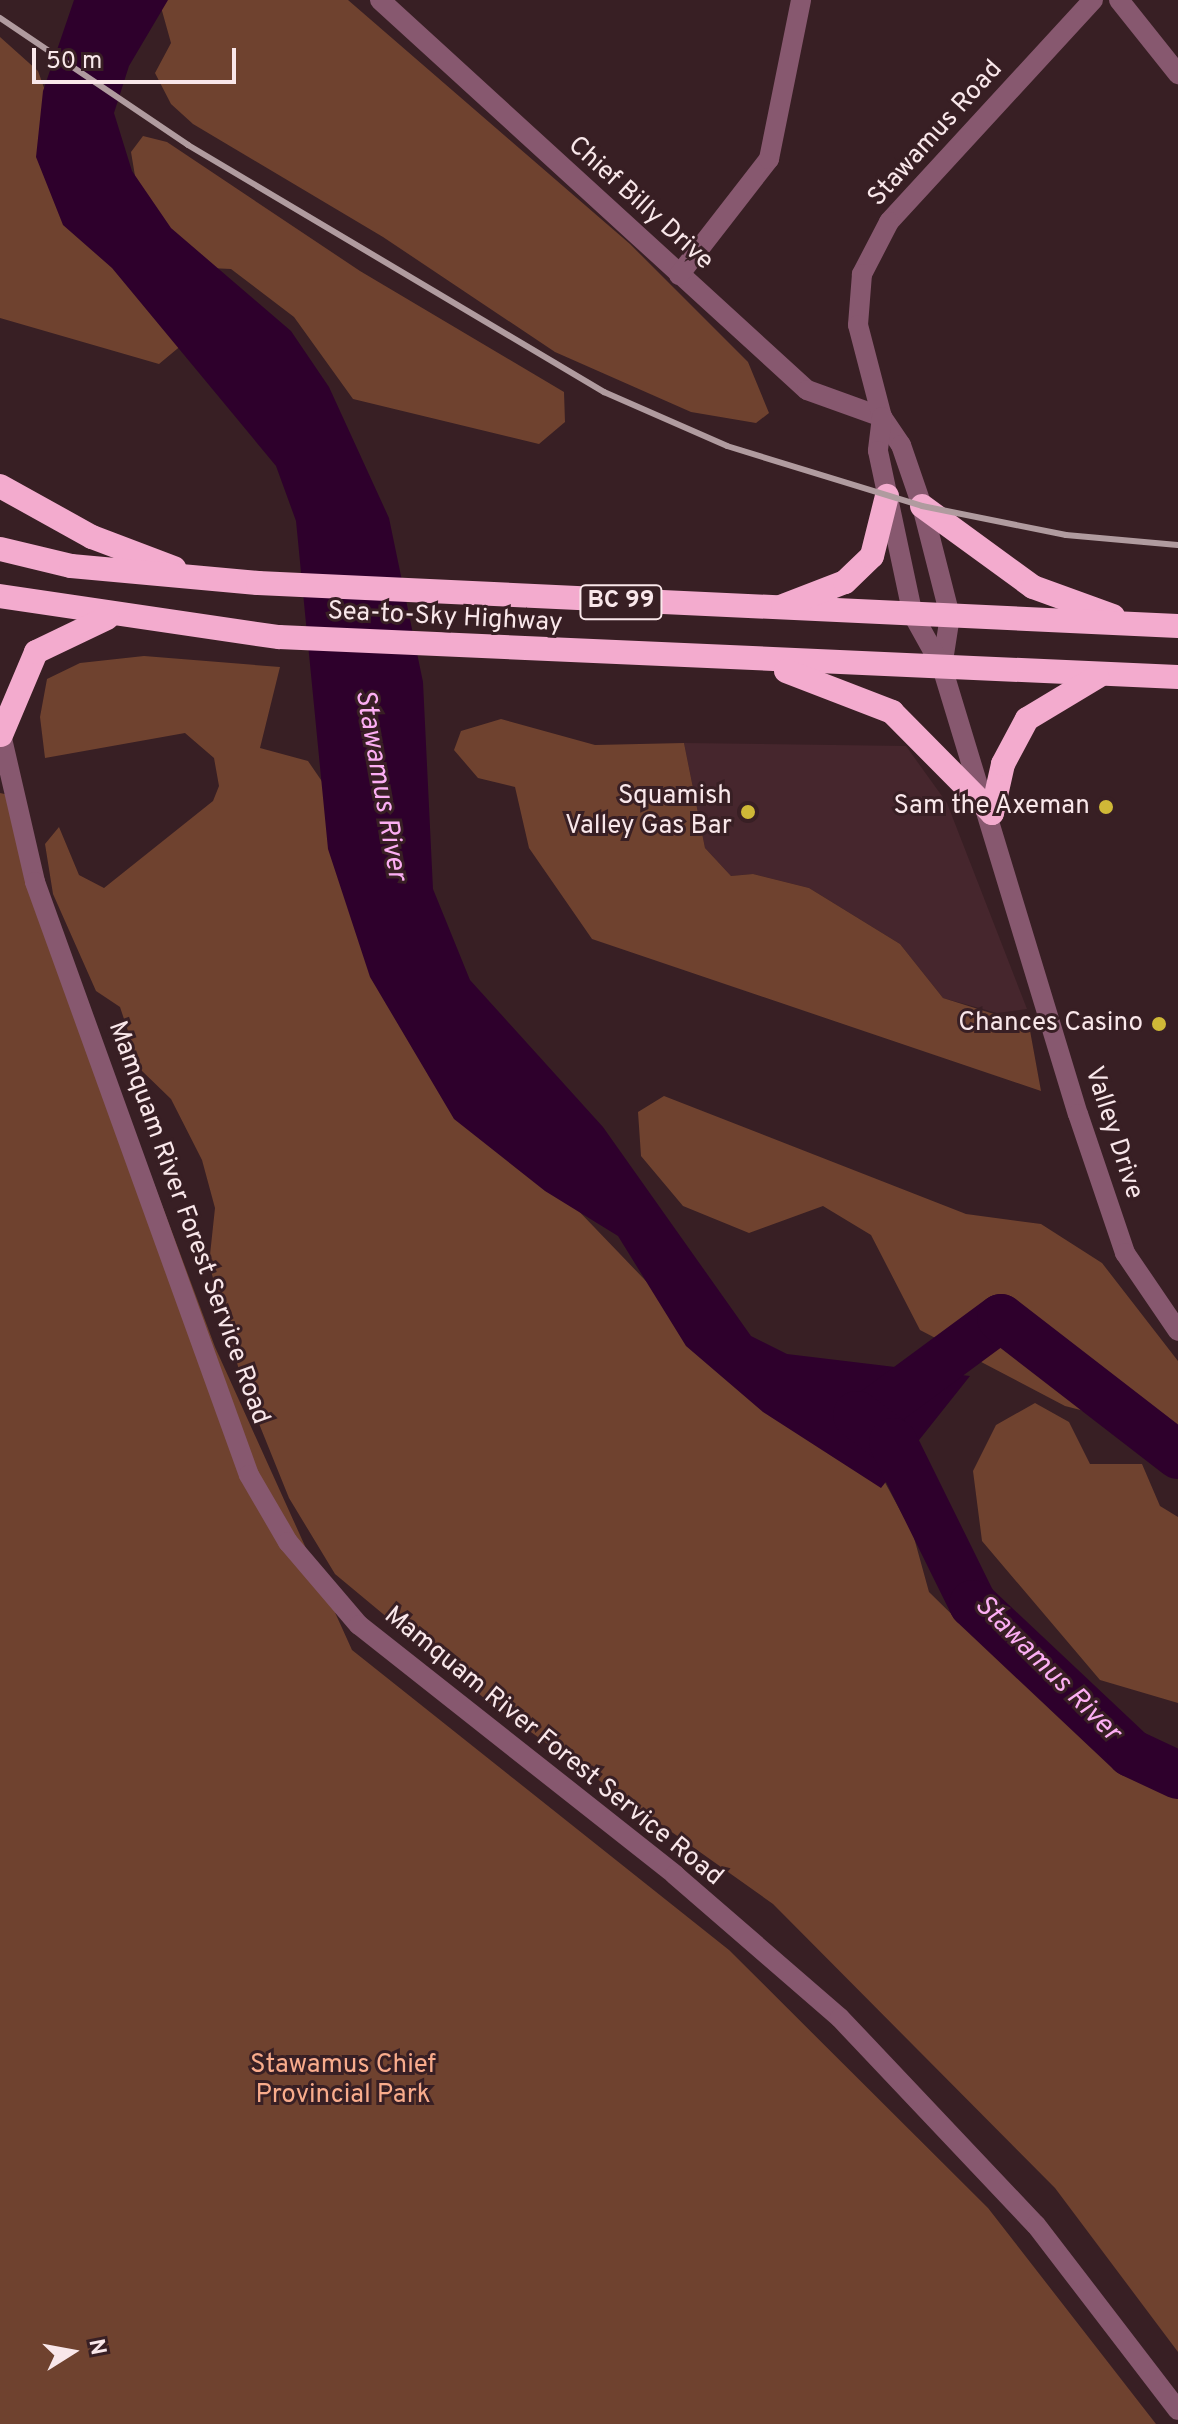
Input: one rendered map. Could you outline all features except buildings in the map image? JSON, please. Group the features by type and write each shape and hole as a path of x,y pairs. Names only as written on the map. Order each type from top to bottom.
{"highway":[{"path":"0,486 92,537 202,579"},
{"path":"773,610 845,582 872,556 887,496"},
{"path":"922,506 1033,587 1134,624"},
{"name":"Sea-to-Sky Highway","path":"0,549 71,566 258,583 773,610 1178,626"},
{"name":"Sea-to-Sky Highway","path":"0,596 110,617 279,637 490,650 1178,677"},
{"path":"0,732 36,652 63,633 110,617"},
{"path":"749,660 843,687 892,712 992,813"},
{"path":"992,813 1003,764 1027,719 1102,674"}],"street":[{"name":"Chief Billy Drive","path":"380,0 807,390 882,417"},
{"path":"679,275 769,159 801,0"},
{"name":"Stawamus Road","path":"950,616 922,506 901,445 882,417 858,325 862,274 889,222 1093,0"},
{"path":"1119,0 1178,74"},
{"name":"Stawamus Road","path":"882,417 878,451 913,615 942,667"},
{"name":"Valley Drive","path":"950,616 942,667 992,813 1125,1253 1178,1331"},
{"name":"Mamquam River Forest Service Road","path":"0,732 35,882 249,1475 288,1542 359,1625 675,1875 840,2018 1036,2225 1178,2410"}],"shaded area":[{"name":"Squamish Valley Gas Bar","path":"684,743 906,746 947,803 1027,1009 997,1013 943,998 900,944 809,888 753,874 731,876 705,848"}],"green space":[{"path":"159,0 348,0 630,244 748,362 769,413 756,423 691,412 555,352 383,237 193,124 171,104 155,73 171,43"},
{"path":"0,37 38,71 53,113 183,344 159,364 0,318"},
{"path":"143,136 167,142 360,271 564,392 565,422 539,444 353,399 294,317 231,269 189,267 139,200 131,152"},
{"path":"144,656 280,667 260,748 308,761 330,793 546,1177 718,1356 876,1466 913,1534 929,1592 985,1647 1178,1778 1178,2352 1055,2188 773,1904 490,1703 335,1574 289,1498 243,1384 209,1264 215,1208 202,1160 171,1099 141,1070 120,1007 96,991 53,894 45,844 59,827 79,875 104,888 213,801 219,786 214,758 185,733 45,758 40,717 47,679 80,663"},
{"path":"501,719 595,745 684,743 705,848 731,876 753,874 809,888 900,944 943,998 1029,1025 1041,1091 592,939 529,848 515,787 478,778 454,750 461,731"},
{"name":"Stawamus Chief Provincial Park","path":"0,793 9,795 215,1347 352,1650 729,1950 988,2208 1156,2424 0,2424"},
{"path":"664,1096 966,1214 1041,1224 1102,1263 1178,1361 1178,1455 1135,1424 1065,1406 920,1330 871,1235 823,1206 749,1233 683,1206 641,1156 638,1112"},
{"path":"1035,1403 1069,1422 1090,1464 1142,1464 1160,1506 1178,1517 1178,1703 1100,1680 982,1541 973,1471 996,1425"}],"water":[{"path":"74,0 168,0 129,66 114,113 132,171 171,228 291,331 329,387 389,518 423,682 433,889 470,980 603,1127 751,1336 787,1354 970,1376 881,1488 763,1412 686,1346 618,1236 545,1191 454,1119 370,977 328,849 296,521 276,466 112,268 63,225 36,157 43,91"}],"waterway":[{"name":"Stawamus River","path":"876,1410 1001,1318 1178,1455"},
{"name":"Stawamus River","path":"857,1415 893,1442 973,1604 1131,1753 1178,1775"}],"railway":[{"path":"0,18 188,145 604,392 727,446 922,506 1066,535 1178,545"}],"place":[{"name":"Sam the Axeman","path":"1106,807"},
{"name":"Squamish Valley Gas Bar","path":"748,812"},
{"name":"Chances Casino","path":"1159,1024"}]}
